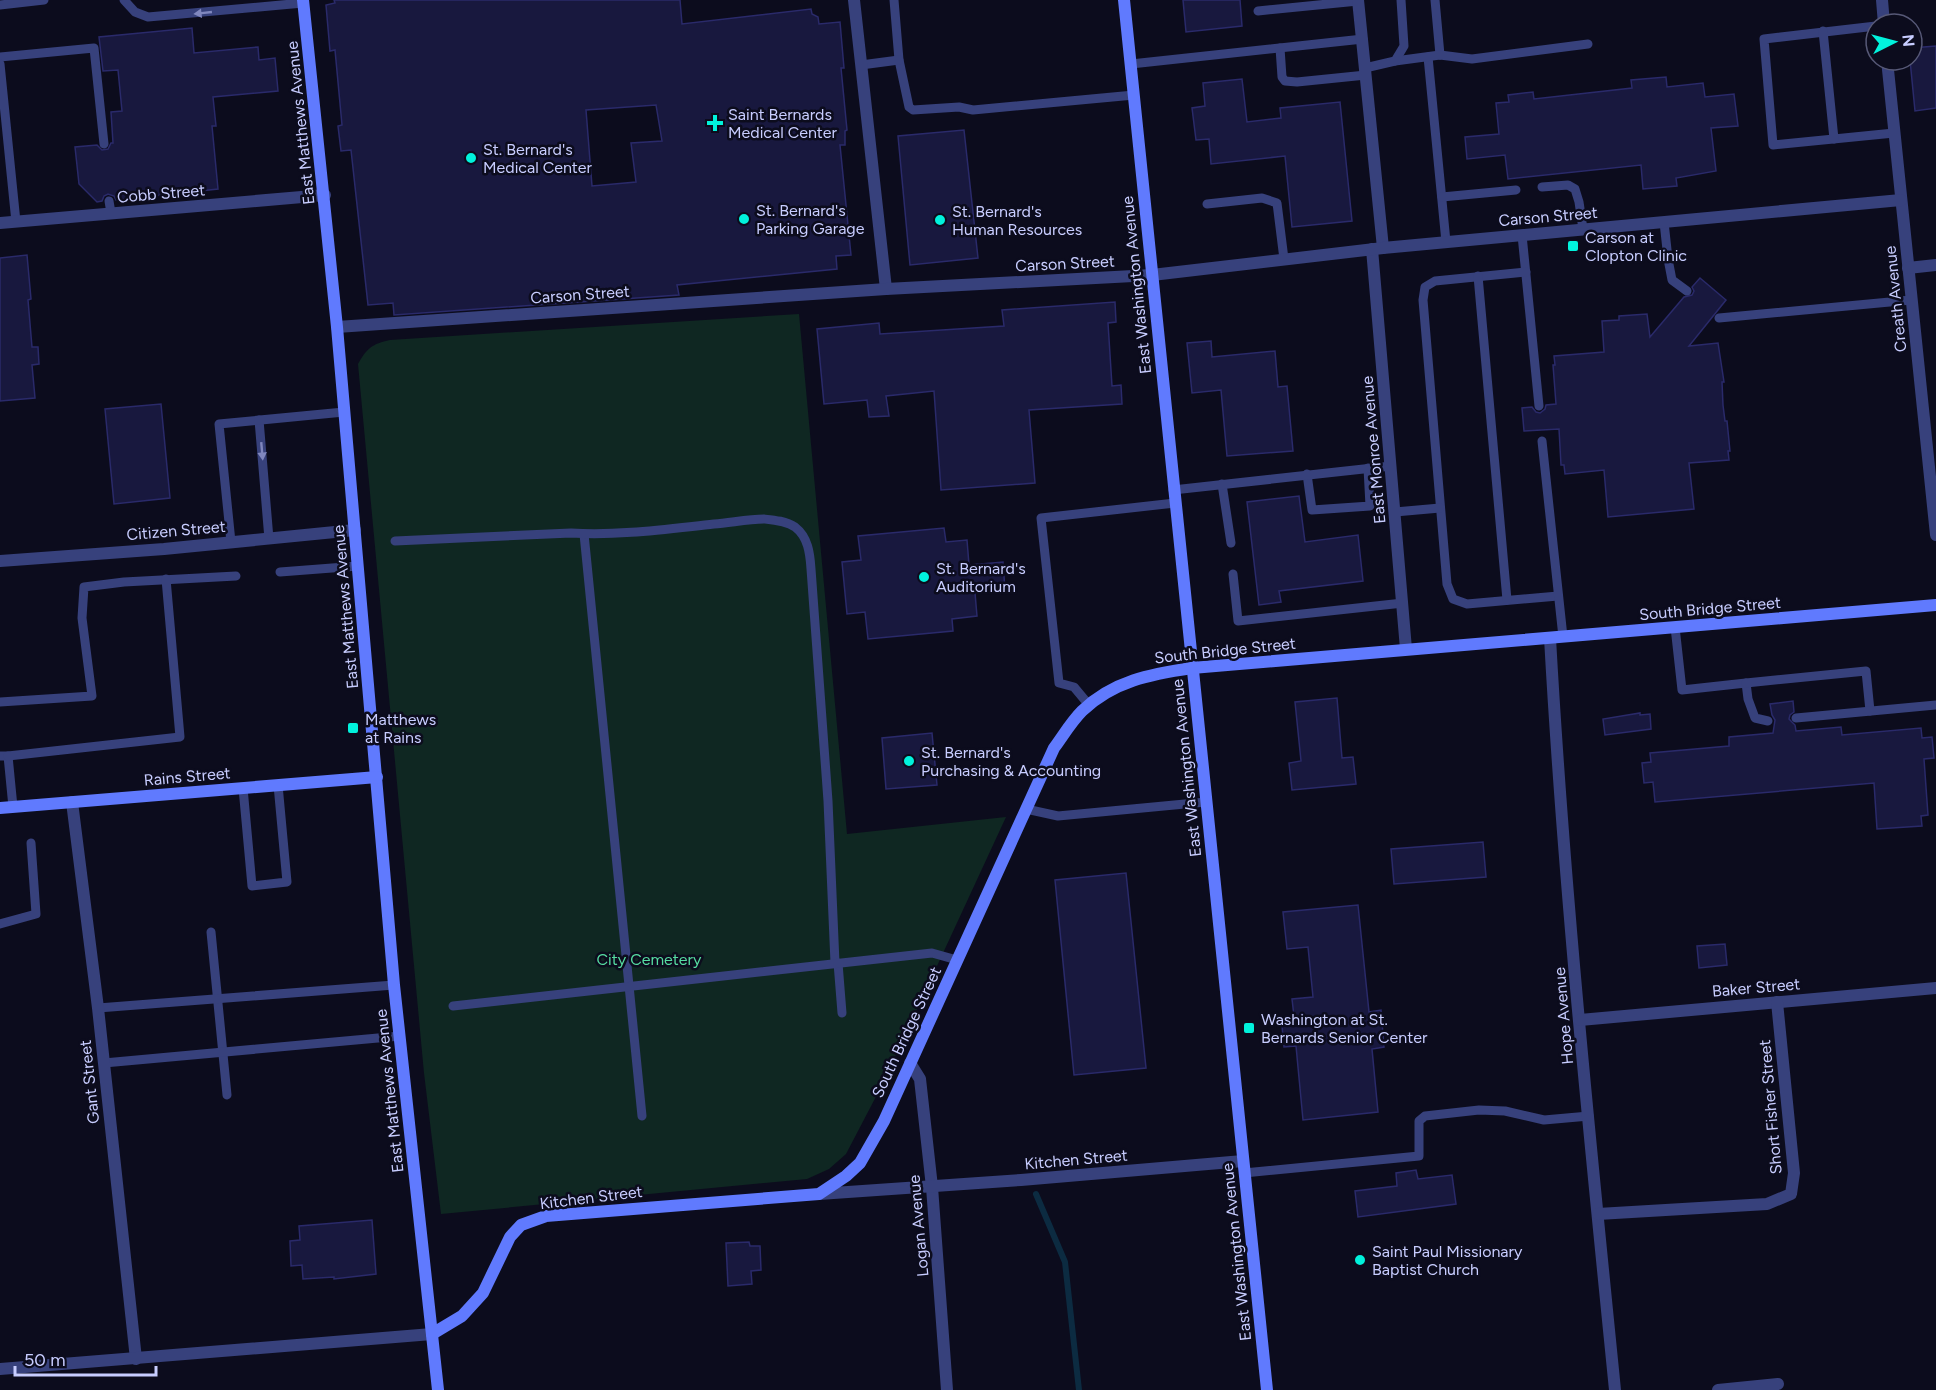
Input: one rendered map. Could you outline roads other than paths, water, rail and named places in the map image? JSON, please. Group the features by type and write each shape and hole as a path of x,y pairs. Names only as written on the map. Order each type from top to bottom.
{"street":[{"path":"854,0 886,289"},
{"name":"East Washington Avenue","path":"1124,0 1267,1390"},
{"name":"East Monroe Avenue","path":"1358,0 1366,72 1391,466 1406,649"},
{"name":"East Matthews Avenue","path":"303,1 325,195 394,985 438,1390"},
{"name":"Creath Avenue","path":"1888,72 1936,535"},
{"name":"Cobb Street","path":"0,223 110,207 325,195"},
{"name":"Carson Street","path":"337,327 886,289 1152,275 1378,248 1901,200"},
{"path":"1908,268 1936,265"},
{"name":"Citizen Street","path":"0,561 355,530"},
{"name":"South Bridge Street","path":"819,1194 846,1176 860,1163 884,1121 1054,748 1080,713 1124,683 1150,674 1192,668 1936,605"},
{"name":"Hope Avenue","path":"1556,637 1556,731 1580,1020 1615,1390"},
{"name":"Rains Street","path":"6,807 376,777"},
{"name":"Gant Street","path":"72,802 98,1008 136,1359"},
{"name":"Baker Street","path":"1580,1020 1936,988"},
{"name":"Short Fisher Street","path":"1598,1214 1767,1204 1791,1194 1794,1173 1777,1002"},
{"name":"Logan Avenue","path":"910,1063 920,1079 932,1187 947,1390"},
{"name":"Kitchen Street","path":"0,1369 432,1334 462,1316 483,1293 498,1257 510,1237 521,1225 546,1216 819,1194 1243,1167"},
{"path":"1718,1390 1778,1384"}],"lane":[{"path":"0,5 44,0"},
{"path":"124,0 135,12 148,17 303,1"},
{"path":"894,0 899,60 909,107 913,110 959,107 973,110 1134,95"},
{"path":"1258,11 1358,0"},
{"path":"1395,61 1404,45 1401,0"},
{"path":"1435,0 1440,55"},
{"path":"1864,27 1764,39 1773,146 1894,134"},
{"path":"1823,31 1834,139"},
{"path":"1131,64 1362,39"},
{"path":"1280,48 1282,77 1285,81 1297,82 1366,72 1395,61 1440,55 1472,59 1588,44"},
{"path":"0,57 94,48 104,144"},
{"path":"1428,57 1446,242"},
{"path":"861,65 899,60"},
{"path":"0,64 16,222"},
{"path":"1542,187 1568,185 1575,189 1583,229"},
{"path":"1442,197 1516,190"},
{"path":"1207,204 1262,198 1277,203 1284,259"},
{"path":"1664,222 1672,280 1687,291"},
{"path":"1522,235 1539,406"},
{"path":"1526,272 1435,281 1425,287 1423,300 1447,584 1453,599 1467,604 1558,596"},
{"path":"1478,276 1507,600"},
{"path":"1719,318 1911,300"},
{"path":"231,542 219,424 344,412"},
{"path":"259,420 269,539"},
{"path":"1542,441 1558,596 1556,637"},
{"path":"1089,705 1074,687 1059,684 1041,518 1174,497 1222,484 1391,466"},
{"path":"1307,474 1312,510 1370,506 1368,468"},
{"path":"1222,484 1231,543"},
{"path":"1395,512 1440,508"},
{"path":"394,541 584,534 667,529 763,519 781,521 794,527 803,536 809,550 812,568 837,963 843,1013"},
{"path":"584,534 642,1116"},
{"path":"280,572 358,566"},
{"path":"1233,574 1238,621 1403,603"},
{"path":"0,702 92,696 82,618 84,587 124,582 236,576"},
{"path":"6,807 4,756 180,737 166,579"},
{"path":"1675,627 1682,690 1866,671 1870,711"},
{"path":"1746,682 1748,699 1755,717 1768,721"},
{"path":"1796,718 1936,705"},
{"path":"243,788 252,886 287,882 278,785"},
{"path":"1026,809 1058,816 1206,802"},
{"path":"0,924 36,914 31,843"},
{"path":"211,932 227,1095"},
{"path":"453,1006 932,953 957,960"},
{"path":"98,1008 394,985"},
{"path":"104,1063 400,1036"},
{"path":"1243,1167 1419,1156 1419,1121 1425,1116 1479,1110 1505,1111 1544,1120 1589,1116"}],"waterway":[{"path":"1036,1194 1065,1262 1079,1390"}],"place":[{"name":"Saint Bernards Medical Center","path":"715,123"},
{"name":"St. Bernard's Medical Center","path":"471,158"},
{"name":"St. Bernard's Parking Garage","path":"744,219"},
{"name":"St. Bernard's Human Resources","path":"940,220"},
{"name":"Carson at Clopton Clinic","path":"1573,246"},
{"name":"St. Bernard's Auditorium","path":"924,577"},
{"name":"Matthews at Rains","path":"353,728"},
{"name":"St. Bernard's Purchasing & Accounting","path":"909,761"},
{"name":"Washington at St. Bernards Senior Center","path":"1249,1028"},
{"name":"Saint Paul Missionary Baptist Church","path":"1360,1260"}],"park label":[{"name":"City Cemetery","path":"649,959"}]}
